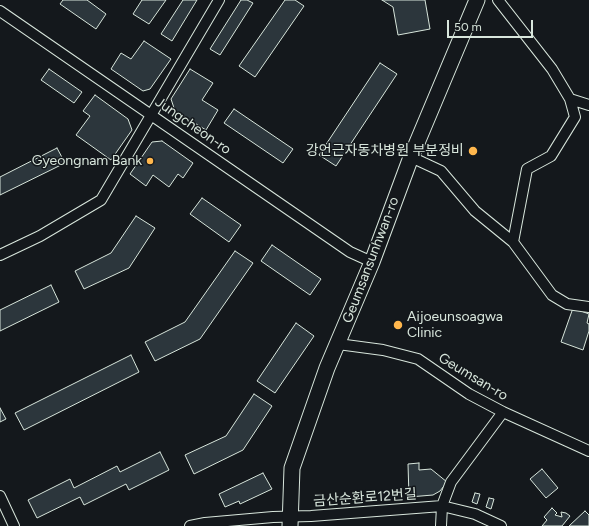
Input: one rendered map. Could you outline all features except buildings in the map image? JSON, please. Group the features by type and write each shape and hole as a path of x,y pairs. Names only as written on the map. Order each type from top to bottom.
{"street":[{"path":"0,255 40,236 102,200 219,0"},
{"name":"Geumsansunhwan-ro","path":"289,521 292,468 327,368 372,262 411,157 477,0"},
{"path":"498,0 552,69 570,99 575,117 551,156 527,169 513,242"},
{"name":"Jungcheon-ro","path":"0,11 50,47 151,114 350,252 372,262"},
{"path":"570,99 589,105"},
{"path":"411,157 441,171 475,211 513,242 552,296 567,304 589,307"},
{"name":"Geumsan-ro","path":"338,344 383,350 418,359 469,394 503,412 589,450"},
{"path":"441,526 442,506 451,482 503,412"},
{"path":"0,496 14,526"},
{"name":"금산순환로12번길","path":"190,526 205,523 289,521 442,506 475,514 501,526"}],"place":[{"name":"강언근자동차병원 부분정비","path":"473,151"},
{"name":"Gyeongnam Bank","path":"150,161"},
{"name":"Aijoeunsoagwa Clinic","path":"398,325"}]}
